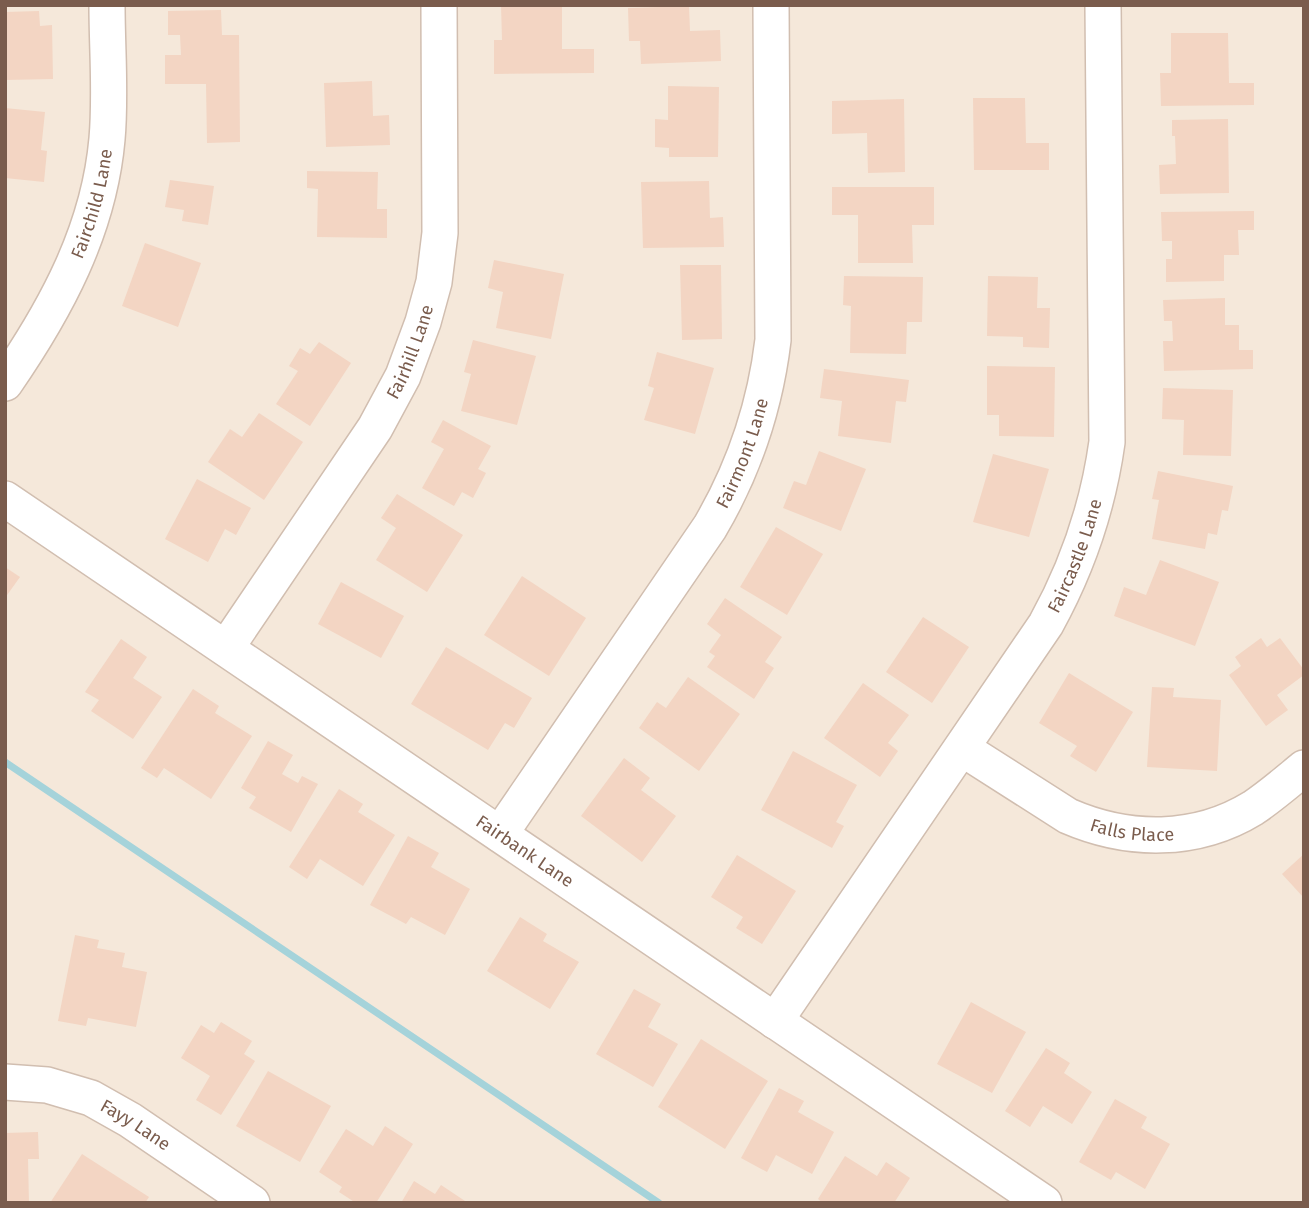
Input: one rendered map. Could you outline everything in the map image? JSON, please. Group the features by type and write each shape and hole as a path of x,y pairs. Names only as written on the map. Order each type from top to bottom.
{"street":[{"name":"Fairchild Lane","path":"5,383 37,338 66,284 86,234 101,184 107,138 107,5"},
{"name":"Fairhill Lane","path":"226,648 375,428 403,376 423,322 434,282 440,233 439,5"},
{"name":"Fairmont Lane","path":"500,834 710,527 731,490 751,438 766,387 773,340 771,5"},
{"name":"Faircastle Lane","path":"775,1021 1046,624 1079,556 1100,490 1107,442 1103,5"},
{"name":"Fairbank Lane","path":"5,499 1044,1203"},
{"name":"Falls Place","path":"963,749 1068,816 1101,828 1140,835 1193,832 1224,822 1254,807 1304,768"},
{"name":"Fayy Lane","path":"5,1082 47,1085 92,1098 130,1120 215,1192 252,1203"}],"shaded area":[{"path":"5,5 1304,5 1304,1203 5,1203"}],"building":[{"path":"501,5 562,5 562,49 594,49 594,73 494,74 494,40 502,40"},
{"path":"689,6 690,31 720,30 721,61 641,64 640,41 629,41 628,8"},
{"path":"221,10 222,35 239,35 240,142 207,143 206,84 165,84 165,55 181,55 180,35 168,35 168,11"},
{"path":"39,11 40,26 52,25 53,79 5,80 5,12"},
{"path":"1171,33 1228,33 1229,83 1254,83 1254,105 1161,106 1160,73 1171,73"},
{"path":"372,81 373,116 389,115 390,145 326,147 324,83"},
{"path":"668,86 719,87 718,157 669,157 669,148 655,147 655,119 668,120"},
{"path":"973,98 1025,98 1026,143 1049,143 1049,170 974,170"},
{"path":"904,99 905,172 868,173 867,133 832,134 832,101"},
{"path":"5,108 45,112 41,150 47,151 44,182 5,178"},
{"path":"1228,119 1229,193 1160,194 1159,165 1176,164 1172,120"},
{"path":"307,171 378,172 377,209 387,209 387,238 317,237 318,189 307,188"},
{"path":"170,180 214,186 208,225 182,221 184,210 165,207"},
{"path":"709,181 710,218 723,217 724,247 643,248 641,182"},
{"path":"832,187 934,187 934,225 912,225 913,263 858,263 858,215 832,215"},
{"path":"1254,211 1254,230 1238,230 1239,255 1224,255 1224,281 1166,282 1166,259 1172,259 1172,241 1162,241 1161,212"},
{"path":"145,243 201,263 178,327 122,306"},
{"path":"494,260 564,274 551,339 496,328 503,292 488,288"},
{"path":"680,265 721,265 722,339 682,340"},
{"path":"844,276 923,277 922,322 907,322 906,354 850,353 851,306 843,305"},
{"path":"988,276 1038,277 1037,308 1050,308 1049,348 1023,347 1023,337 987,336"},
{"path":"1225,298 1225,325 1239,325 1239,350 1253,350 1253,369 1164,371 1163,341 1173,341 1172,321 1164,321 1163,300"},
{"path":"473,340 536,356 517,425 461,411 471,374 464,372"},
{"path":"319,342 351,363 310,426 276,404 298,371 289,366 300,348 310,354"},
{"path":"657,352 714,368 695,434 644,420 654,388 648,386"},
{"path":"987,366 1055,367 1054,437 999,436 999,415 987,415"},
{"path":"824,369 909,380 906,402 896,401 891,443 838,436 842,401 820,398"},
{"path":"1163,388 1233,390 1231,456 1183,455 1184,420 1162,419"},
{"path":"259,413 303,442 264,500 208,462 230,429 242,437"},
{"path":"443,420 491,446 478,469 486,473 473,498 462,492 454,506 422,488 444,449 431,442"},
{"path":"819,451 866,469 841,531 783,508 794,481 806,485"},
{"path":"993,454 1049,469 1029,537 973,522"},
{"path":"1158,471 1233,486 1228,511 1222,510 1217,535 1208,533 1205,549 1152,539 1159,500 1152,499"},
{"path":"197,479 251,508 236,535 225,529 208,562 165,539"},
{"path":"397,494 463,535 427,592 376,560 396,528 381,518"},
{"path":"776,527 823,554 787,615 740,587"},
{"path":"1160,560 1219,582 1195,646 1114,616 1124,587 1146,595"},
{"path":"5,567 20,577 5,598"},
{"path":"522,576 586,618 549,676 484,635"},
{"path":"341,582 404,616 381,658 318,624"},
{"path":"725,598 782,637 765,662 774,668 754,699 707,667 715,656 709,652 721,635 707,624"},
{"path":"923,617 969,647 932,703 886,672"},
{"path":"1261,638 1267,647 1280,638 1304,670 1304,675 1277,695 1288,710 1266,726 1229,675 1241,666 1235,657"},
{"path":"121,639 147,657 133,678 162,697 133,739 91,711 99,700 85,692"},
{"path":"446,647 532,698 514,728 505,723 488,750 411,704"},
{"path":"1069,673 1133,712 1096,772 1070,756 1077,746 1039,723"},
{"path":"688,677 740,714 699,771 639,728 657,702 666,708"},
{"path":"863,683 909,715 888,743 898,751 880,777 824,738"},
{"path":"1152,687 1174,688 1173,697 1221,700 1217,771 1147,767"},
{"path":"193,689 219,706 215,713 252,736 211,799 164,768 157,778 141,768"},
{"path":"268,741 293,755 282,774 298,783 302,776 318,784 291,832 249,808 256,797 241,788"},
{"path":"793,751 857,785 836,822 844,826 832,848 761,810"},
{"path":"624,758 650,778 641,790 676,816 642,862 581,816"},
{"path":"339,789 363,804 358,812 395,835 363,886 320,859 307,879 289,867"},
{"path":"408,836 439,853 431,867 470,889 445,935 411,917 406,924 370,905"},
{"path":"1304,854 1304,898 1282,874"},
{"path":"737,855 796,891 762,944 736,928 743,917 711,897"},
{"path":"520,917 547,934 543,941 579,962 550,1009 487,971"},
{"path":"75,935 99,940 97,948 125,953 122,967 147,972 136,1027 88,1018 86,1026 58,1021"},
{"path":"634,989 661,1004 648,1027 678,1044 653,1087 596,1054"},
{"path":"971,1002 1026,1032 992,1093 937,1064"},
{"path":"221,1022 252,1041 244,1054 255,1061 221,1115 196,1100 210,1076 181,1058 201,1025 214,1033"},
{"path":"701,1039 768,1081 725,1149 658,1107"},
{"path":"1046,1048 1070,1063 1064,1073 1092,1092 1072,1124 1043,1106 1030,1127 1005,1111"},
{"path":"268,1071 331,1106 300,1162 236,1126"},
{"path":"779,1088 804,1101 798,1112 834,1132 812,1174 776,1155 767,1172 741,1158"},
{"path":"1115,1099 1147,1117 1141,1128 1170,1144 1145,1189 1116,1172 1111,1180 1079,1162"},
{"path":"385,1126 413,1144 376,1203 356,1203 339,1192 342,1187 319,1172 346,1129 373,1146"},
{"path":"38,1132 39,1159 28,1159 29,1203 5,1203 5,1133"},
{"path":"82,1154 149,1197 145,1203 50,1203"},
{"path":"845,1156 877,1176 886,1162 910,1178 894,1203 823,1203 818,1199"},
{"path":"414,1181 435,1194 441,1185 468,1203 401,1203"}],"waterway":[{"path":"5,762 659,1203"}]}
